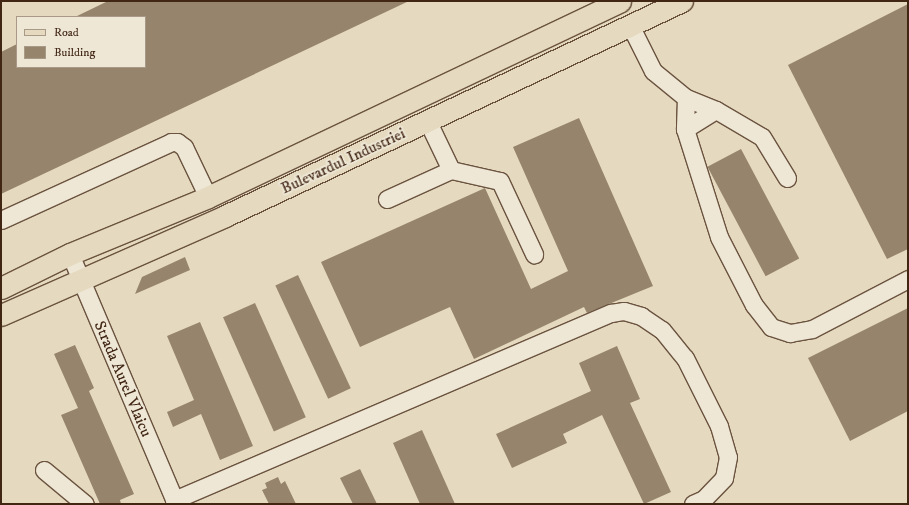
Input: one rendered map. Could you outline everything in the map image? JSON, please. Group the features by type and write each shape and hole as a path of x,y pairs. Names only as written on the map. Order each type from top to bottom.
{"main road":[{"name":"Bulevardul Industriei","path":"1,288 70,254 208,197 620,1"},
{"name":"Bulevardul Industriei","path":"1,315 428,122 631,27 682,1"}],"street":[{"path":"631,27 653,71 686,98 716,110 762,137 787,178"},
{"path":"686,98 685,129 719,237 754,305 771,327 790,333 812,329 908,279"},
{"path":"685,129 716,110"},
{"path":"428,122 451,170"},
{"path":"1,220 171,142 177,142 184,147 208,197"},
{"path":"387,199 451,170 500,181 534,254"},
{"name":"Strada Aurel Vlaicu","path":"70,254 175,502"},
{"path":"175,502 611,313 624,312 641,316 662,330 685,358 719,426 728,457 724,478 704,499 693,504"},
{"path":"44,470 85,504"}],"building":[{"path":"108,1 409,1 1,194 1,52 16,44 16,68 146,68 146,16 77,16"},
{"path":"908,4 908,249 887,259 788,65"},
{"path":"579,118 653,286 587,313 584,307 474,359 450,307 360,347 321,262 485,188 531,289 568,271 513,147"},
{"path":"741,149 799,258 766,276 707,167"},
{"path":"185,257 190,270 135,294 142,277"},
{"path":"298,275 351,388 328,399 275,286"},
{"path":"255,303 306,417 274,431 223,317"},
{"path":"908,308 908,411 850,441 808,358"},
{"path":"200,322 253,446 220,460 201,414 173,427 167,412 194,400 167,336"},
{"path":"75,345 94,388 89,391 134,494 120,500 121,504 100,504 61,415 78,408 54,354"},
{"path":"617,346 640,399 630,403 671,492 644,504 602,415 563,434 567,443 512,468 496,434 591,391 579,363"},
{"path":"422,430 455,504 420,504 393,443"},
{"path":"360,469 377,504 353,504 340,478"},
{"path":"278,477 281,484 285,481 296,504 269,504 262,490 267,488 265,483"}]}
